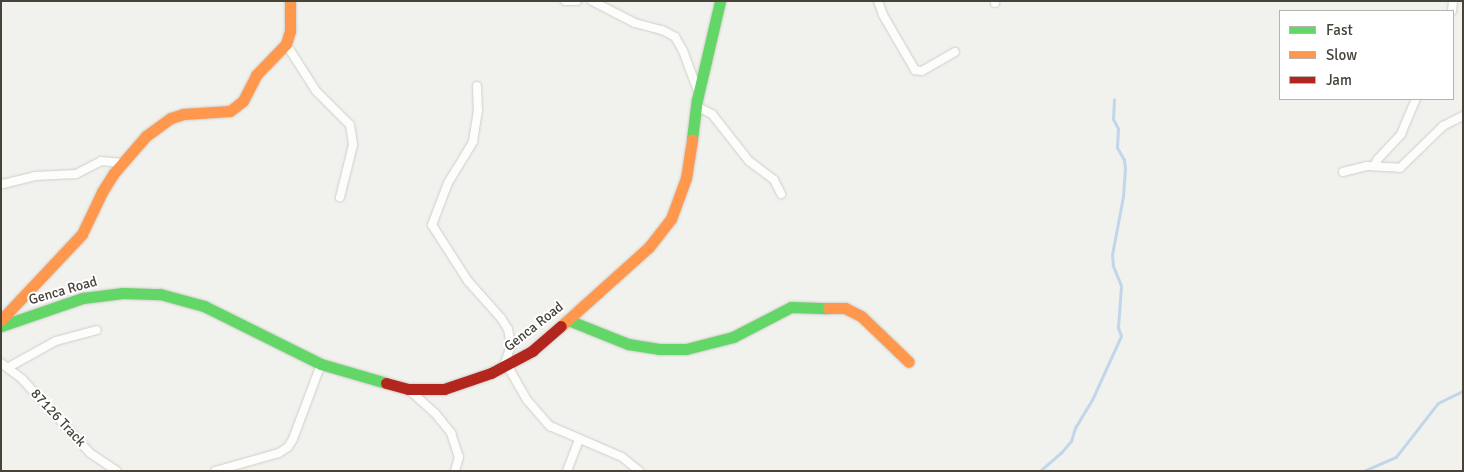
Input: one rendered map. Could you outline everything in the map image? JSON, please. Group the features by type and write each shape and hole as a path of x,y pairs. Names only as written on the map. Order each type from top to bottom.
{"street":[{"path":"1,320 82,234 102,192 123,162 146,136 172,118 183,114 230,111 243,101 256,75 286,44 290,32 290,1"},
{"path":"565,1 577,1"},
{"path":"592,1 635,23 662,30 675,37 683,51 699,92"},
{"name":"Genca Road","path":"1,326 83,298 123,293 160,294 204,306 321,364 408,389 444,389 505,367 532,351 568,320 649,247 671,219 686,178 696,106 720,1"},
{"path":"878,1 883,15 915,70 922,71 955,52"},
{"path":"286,44 316,91 350,125 354,145 340,197"},
{"path":"476,86 478,110 473,142 448,183 432,225 434,232 468,281 501,318 508,329 511,345 505,367 538,416 550,426 622,457 639,471"},
{"path":"1374,166 1401,134 1416,100"},
{"path":"696,106 712,114 749,161 777,184 781,194"},
{"path":"1343,172 1374,166 1400,168 1443,126 1463,116"},
{"path":"3,184 35,176 76,174 101,161 123,162"},
{"path":"568,320 628,344 659,349 686,349 733,337 791,307 845,308 861,316 910,362"},
{"path":"5,365 56,341 97,330"},
{"path":"215,471 279,453 288,447 293,439 321,364"},
{"name":"87126 Track","path":"5,365 74,438 90,453 117,471"},
{"path":"408,389 436,413 451,433 459,457 455,471"},
{"path":"566,471 579,439"}],"waterway":[{"path":"1040,471 1061,453 1071,441 1075,428 1092,400 1121,336 1118,328 1121,286 1113,266 1112,255 1123,197 1125,169 1124,160 1117,148 1118,129 1113,119 1114,100"},
{"path":"1364,471 1396,457 1438,403 1463,391"}],"traffic: fast":[{"path":"692,139 697,100 720,1"},
{"path":"1,326 83,298 123,293 160,294 204,306 321,364 386,383"},
{"path":"568,320 628,344 659,349 686,349 733,337 791,307 828,308"}],"traffic: slow":[{"path":"1,320 82,234 102,192 114,173 146,136 171,118 183,114 230,111 243,101 256,75 286,44 290,31 290,1"},
{"path":"561,326 649,247 671,219 686,178 692,139"},
{"path":"828,308 845,308 861,316 909,362"}],"traffic: jam":[{"path":"386,383 408,389 444,389 491,373 532,351 561,326"}]}
